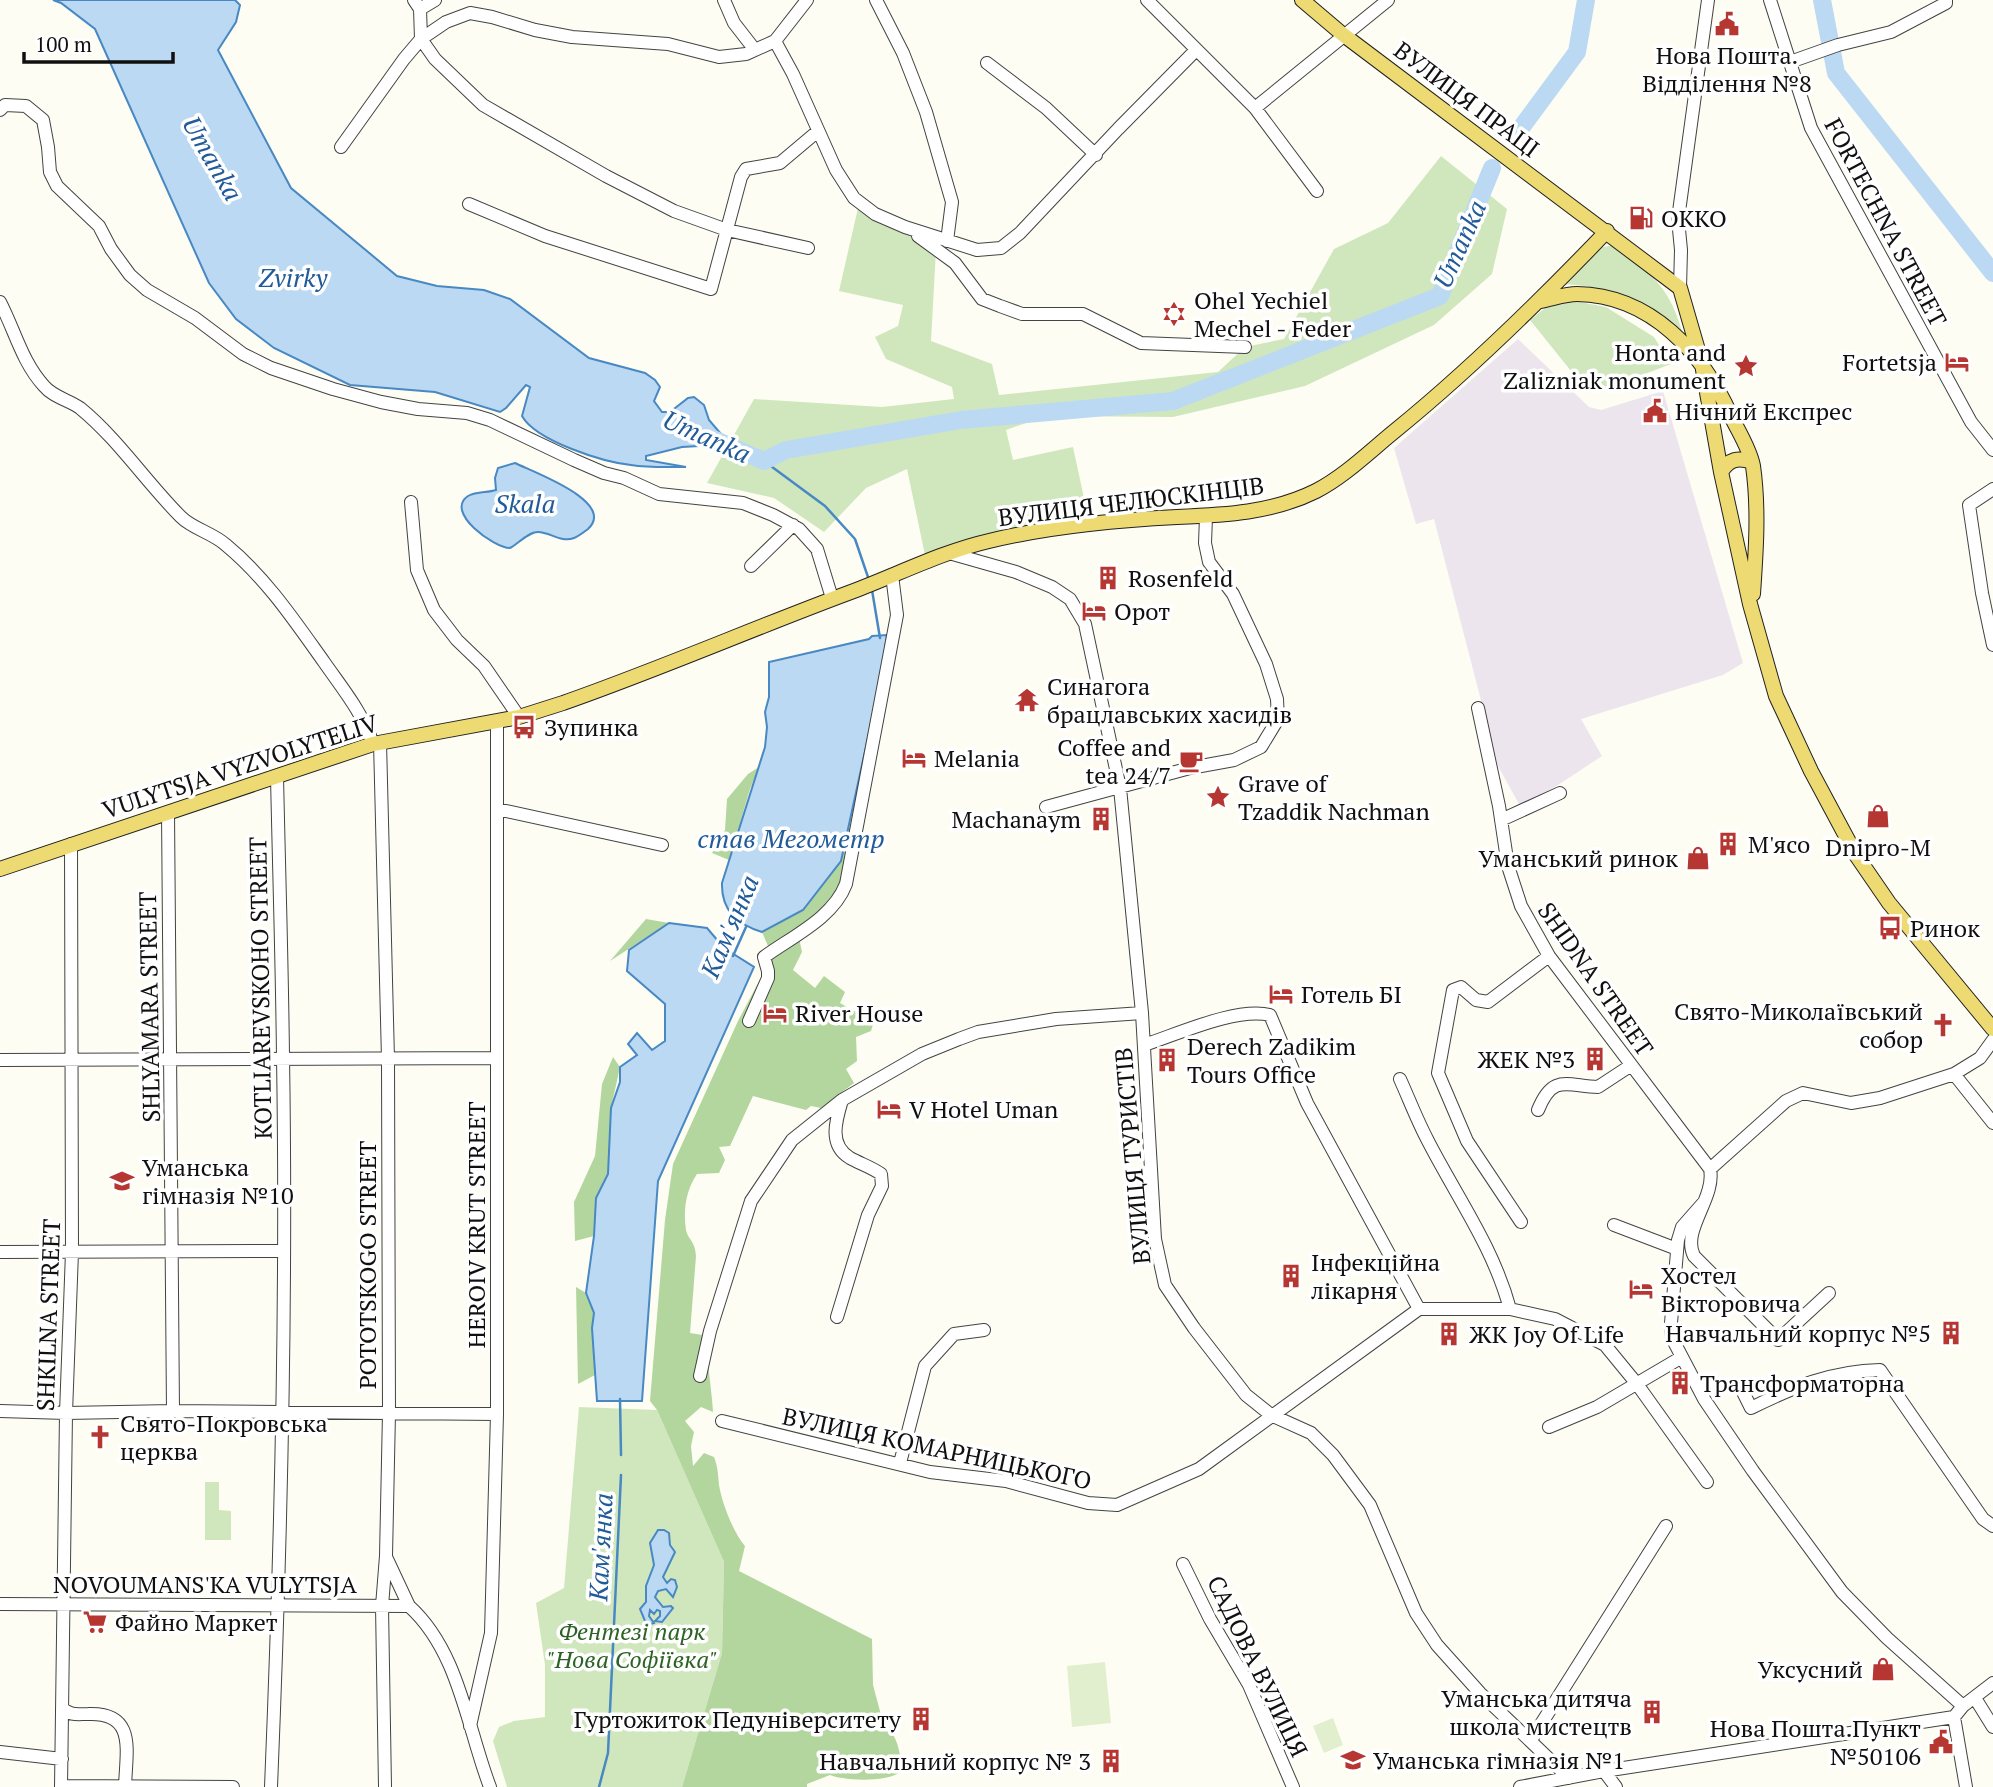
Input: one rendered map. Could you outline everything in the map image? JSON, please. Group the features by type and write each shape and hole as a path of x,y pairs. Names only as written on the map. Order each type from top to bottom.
{"main road":[{"name":"ВУЛИЦЯ ПРАЦІ","path":"1302,0 1345,36 1680,288"},
{"name":"ВУЛИЦЯ ЧЕЛЮСКІНЦІВ","path":"887,577 990,540 1081,526 1206,517 1276,508 1316,491 1343,474 1446,389 1540,301 1607,231"},
{"path":"1680,288 1702,364 1721,472 1752,612 1776,696 1811,771 1856,855 1889,903 1993,1029"},
{"path":"1540,301 1574,294 1605,297 1643,310 1676,335 1702,364 1720,391 1752,463 1757,520 1752,612"},
{"path":"1721,472 1727,463 1735,459 1752,463"},
{"name":"VULYTSJA VYZVOLYTELIV","path":"0,869 377,743 497,722 580,697 887,577"}],"street":[{"path":"435,0 417,5 421,39 435,59 483,105 617,182 674,211 727,230 808,248"},
{"path":"724,0 734,23 755,50"},
{"path":"341,147 421,39 446,22 470,13 572,37 668,44 719,57 746,54 775,41 807,0"},
{"path":"876,0 903,53 926,112 952,202 947,242"},
{"path":"1147,0 1255,108 1317,191"},
{"path":"1255,108 1388,0"},
{"path":"1680,288 1681,250 1678,219 1708,0"},
{"name":"FORTECHNA STREET","path":"1770,0 1811,128 1971,422 1993,450"},
{"path":"1790,62 1838,45 1891,32 1946,3 1946,0"},
{"path":"775,41 793,74 836,170 854,198 875,214 905,228 977,250 1001,248 1020,233 1196,50"},
{"path":"986,63 1046,108 1096,155"},
{"path":"0,110 5,105 26,106 43,120 50,172 57,186 99,226 111,249 130,275 147,290 195,318 243,354 333,390 418,409 467,412 604,473 624,478 659,494 743,503 793,526 809,538 817,549 832,598"},
{"path":"469,204 545,236 711,289 741,177 747,169 780,163 818,131"},
{"path":"905,228 955,263 982,299 1022,314 1083,314 1142,343 1245,347"},
{"path":"0,302 25,362 46,389 79,407 182,518 224,542 273,591 349,697 377,743"},
{"path":"1993,489 1969,505 1993,645"},
{"path":"411,502 418,570 434,610 457,640 484,666 519,717"},
{"path":"1046,807 1190,768 1234,760 1261,747 1278,719 1277,699 1266,664 1233,594 1209,562 1205,543 1206,517"},
{"path":"751,566 793,526"},
{"name":"ВУЛИЦЯ ТУРИСТІВ","path":"949,553 1016,572 1052,587 1070,599 1085,624 1120,788 1142,1013 1155,1239 1165,1285 1194,1328 1246,1395 1271,1415 1311,1433 1333,1455 1370,1505 1416,1613 1437,1645 1480,1693 1569,1778"},
{"path":"749,1021 768,978 764,957 826,914 841,898 846,884 897,615 887,577"},
{"name":"SHIDNA STREET","path":"1478,708 1514,892 1549,956 1710,1169"},
{"name":"HEROIV KRUT STREET","path":"470,1726 491,1633 497,1414 497,722"},
{"name":"POTOTSKOGO STREET","path":"377,743 388,1059 389,1413 386,1556 382,1606 385,1787"},
{"name":"KOTLIAREVSKOHO STREET","path":"271,1787 279,1605 283,1251 283,1059 277,776"},
{"path":"1501,820 1560,793"},
{"path":"497,809 662,845"},
{"name":"SHLYAMARA STREET","path":"168,812 173,1411"},
{"name":"SHKILNA STREET","path":"61,1787 66,1413 72,1252 71,844"},
{"path":"1521,1222 1467,1141 1438,1073 1453,990 1461,987 1476,999 1488,1002 1549,956"},
{"path":"700,1376 710,1331 751,1201 792,1140 842,1100 922,1054 978,1032 1056,1019 1142,1013"},
{"path":"1144,1045 1235,1014 1270,1015 1307,1103 1419,1309 1510,1309 1555,1319 1605,1345 1637,1384 1707,1482"},
{"path":"1829,1293 1779,1340 1695,1256 1691,1241 1712,1183 1710,1169 1786,1101 1803,1093 1851,1103 1881,1098 1954,1074 1980,1058 1993,1040"},
{"path":"0,1059 496,1058"},
{"path":"1538,1110 1542,1100 1555,1086 1563,1082 1598,1087 1630,1066"},
{"path":"1954,1074 1993,1122"},
{"path":"1400,1079 1426,1139 1487,1246 1503,1280 1510,1309"},
{"path":"837,1317 868,1215 882,1180 881,1174 848,1157 840,1147 835,1135 842,1100"},
{"path":"1704,1202 1682,1227 1671,1323 1672,1338 1704,1399 1842,1592 1887,1638 1963,1706"},
{"path":"1614,1225 1678,1249"},
{"path":"0,1252 283,1251"},
{"name":"ВУЛИЦЯ КОМАРНИЦЬКОГО","path":"722,1421 930,1472 1006,1480 1088,1503 1117,1505 1199,1469 1419,1309"},
{"path":"900,1463 926,1366 954,1334 984,1330"},
{"path":"1549,1427 1597,1407 1682,1357"},
{"path":"1740,1386 1751,1408 1780,1393 1849,1371 1880,1370 1983,1519 1993,1526"},
{"path":"0,1411 497,1414"},
{"path":"1531,1740 1666,1526"},
{"path":"386,1556 409,1606 425,1620 444,1651 490,1787"},
{"name":"САДОВА ВУЛИЦЯ","path":"1183,1564 1210,1619 1249,1685 1293,1787"},
{"name":"NOVOUMANS'KA VULYTSJA","path":"0,1604 409,1606"},
{"path":"1520,1787 1604,1770 1954,1717 1963,1706 1993,1683"},
{"path":"1975,1698 1993,1727"},
{"path":"62,1708 71,1715 103,1714 113,1717 121,1725 126,1735 125,1787"},
{"path":"1954,1717 1966,1787"},
{"path":"0,1752 62,1759"},
{"path":"1604,1770 1616,1787"},
{"path":"61,1787 233,1787"}],"shaded area":[{"path":"1518,339 1589,407 1601,410 1663,391 1743,663 1723,675 1581,719 1602,756 1520,806 1498,766 1434,519 1416,524 1394,448"}],"green space":[{"path":"1441,156 1507,209 1492,274 1434,325 1305,386 1173,417 1046,416 1006,430 1013,460 1073,447 1089,521 925,555 907,469 866,488 824,532 774,498 707,483 754,399 882,407 954,399 952,387 886,359 875,337 898,326 903,305 839,291 858,208 936,250 931,341 992,364 999,395 1218,372 1245,347 1284,339 1334,249 1388,223"},
{"path":"1615,245 1657,282 1671,302 1682,331 1625,297 1594,288 1561,284 1598,248"},
{"path":"1574,301 1606,307 1654,337 1671,364 1611,387 1595,389 1571,371 1530,320 1545,308"},
{"path":"759,767 729,860 712,853 725,830 727,799 748,774"},
{"path":"855,803 846,884 798,933 802,952 793,970 815,988 824,976 845,992 840,1003 856,1012 869,1008 876,1015 871,1031 856,1037 857,1061 846,1069 854,1083 821,1108 811,1106 806,1110 753,1096 730,1146 719,1147 725,1160 719,1173 697,1174 693,1180 686,1200 685,1215 686,1230 696,1256 690,1333 709,1336 708,1363 713,1412 701,1407 685,1421 694,1432 691,1446 693,1466 704,1453 714,1457 725,1509 745,1546 739,1571 872,1639 873,1685 884,1726 896,1739 903,1770 888,1777 867,1780 830,1775 807,1784 807,1787 682,1787 722,1653 724,1562 657,1410 650,1401 665,1220 673,1164 738,1021 767,966 768,946 762,932 803,910 841,862"},
{"path":"646,919 669,923 610,961"},
{"path":"613,1057 620,1067 611,1108 608,1175 596,1198 594,1236 575,1241 574,1202 595,1156 602,1084"},
{"path":"576,1287 586,1293 594,1313 592,1328 595,1375 578,1384"},
{"name":"Фентезі парк \"Нова Софіївка\"","path":"579,1407 657,1410 724,1562 722,1653 682,1787 507,1787 493,1741 499,1727 514,1721 545,1717 545,1665 536,1603 564,1588"},
{"path":"205,1482 219,1482 219,1510 231,1511 231,1540 205,1540"},
{"path":"1105,1662 1111,1723 1072,1727 1067,1666"},
{"path":"1333,1718 1343,1745 1324,1753 1313,1726"}],"water":[{"name":"Zvirky","path":"53,0 235,0 240,5 236,22 218,50 291,188 397,276 437,286 484,290 510,299 589,358 645,373 655,380 660,387 654,401 662,412 670,412 688,398 694,397 704,405 709,420 721,434 716,445 682,447 646,456 646,460 686,467 645,467 619,463 571,449 541,434 530,425 522,416 530,387 526,385 500,412 435,392 350,385 274,348 236,319 209,283 95,29"},
{"name":"Skala","path":"515,463 569,489 582,499 591,509 594,519 588,529 569,539 542,532 534,533 510,548 493,542 474,528 462,511 462,503 471,494 496,490 498,468"},
{"name":"став Мегометр","path":"887,635 881,678 841,861 803,910 762,932 753,929 739,921 728,909 722,893 722,883 765,747 769,662 869,639 872,636"},
{"path":"669,923 707,928 724,948 754,967 658,1181 642,1401 597,1401 592,1328 594,1313 586,1293 596,1198 608,1174 611,1108 620,1082 620,1067 637,1055 628,1044 637,1033 652,1050 665,1041 665,1004 627,971 629,950"},
{"path":"658,1530 669,1533 670,1545 675,1552 663,1577 667,1583 671,1579 675,1580 677,1587 673,1597 666,1589 658,1591 655,1597 663,1607 673,1608 662,1622 655,1621 660,1616 660,1611 657,1610 654,1614 650,1610 649,1616 654,1623 651,1624 645,1621 640,1609 646,1602 646,1586 654,1565 650,1543"}],"waterway":[{"name":"Umanka","path":"1515,136 1577,52 1586,0"},
{"name":"Umanka","path":"1822,0 1836,73 1993,273"},
{"name":"Umanka","path":"697,432 764,461 786,450 961,420 1173,401 1440,296 1492,168"},
{"name":"Кам'янка","path":"764,461 825,506 855,539 869,580"},
{"name":"Кам'янка","path":"872,590 880,638"},
{"name":"Кам'янка","path":"733,956 746,927"},
{"name":"Кам'янка","path":"620,1399 621,1455"},
{"name":"Кам'янка","path":"599,1787 608,1753 621,1475"}],"place":[{"name":"Нова Пошта. Відділення №8","path":"1727,24"},
{"name":"OKKO","path":"1641,218"},
{"name":"Ohel Yechiel Mechel - Feder","path":"1174,314"},
{"name":"Fortetsja","path":"1957,362"},
{"name":"Honta and Zalizniak monument","path":"1746,366"},
{"name":"Нічний Експрес","path":"1655,411"},
{"name":"Rosenfeld","path":"1108,578"},
{"name":"Орот","path":"1094,611"},
{"name":"Синагога брацлавських хасидів","path":"1027,700"},
{"name":"Зупинка","path":"524,727"},
{"name":"Melania","path":"914,758"},
{"name":"Coffee and tea 24/7","path":"1191,761"},
{"name":"Grave of Tzaddik Nachman","path":"1218,797"},
{"name":"Dnipro-M","path":"1878,816"},
{"name":"Machanaym","path":"1101,819"},
{"name":"М'ясо","path":"1728,844"},
{"name":"Уманський ринок","path":"1698,858"},
{"name":"Ринок","path":"1890,928"},
{"name":"Готель БІ","path":"1281,994"},
{"name":"River House","path":"775,1013"},
{"name":"Свято-Миколаївський собор","path":"1943,1025"},
{"name":"ЖЕК №3","path":"1595,1059"},
{"name":"Derech Zadikim Tours Office","path":"1167,1060"},
{"name":"V Hotel Uman","path":"889,1109"},
{"name":"Уманська гімназія №10","path":"122,1181"},
{"name":"Інфекційна лікарня","path":"1291,1276"},
{"name":"Хостел Вікторовича","path":"1641,1289"},
{"name":"Навчальний корпус №5","path":"1951,1333"},
{"name":"ЖК Joy Of Life","path":"1449,1334"},
{"name":"Трансформаторна","path":"1680,1383"},
{"name":"Свято-Покровська церква","path":"100,1437"},
{"name":"Файно Маркет","path":"95,1622"},
{"name":"Уксусний","path":"1883,1669"},
{"name":"Уманська дитяча школа мистецтв","path":"1652,1712"},
{"name":"Гуртожиток Педуніверситету","path":"921,1719"},
{"name":"Нова Пошта.Пункт №50106","path":"1941,1742"},
{"name":"Уманська гімназія №1","path":"1353,1760"},
{"name":"Навчальний корпус № 3","path":"1111,1761"}]}
